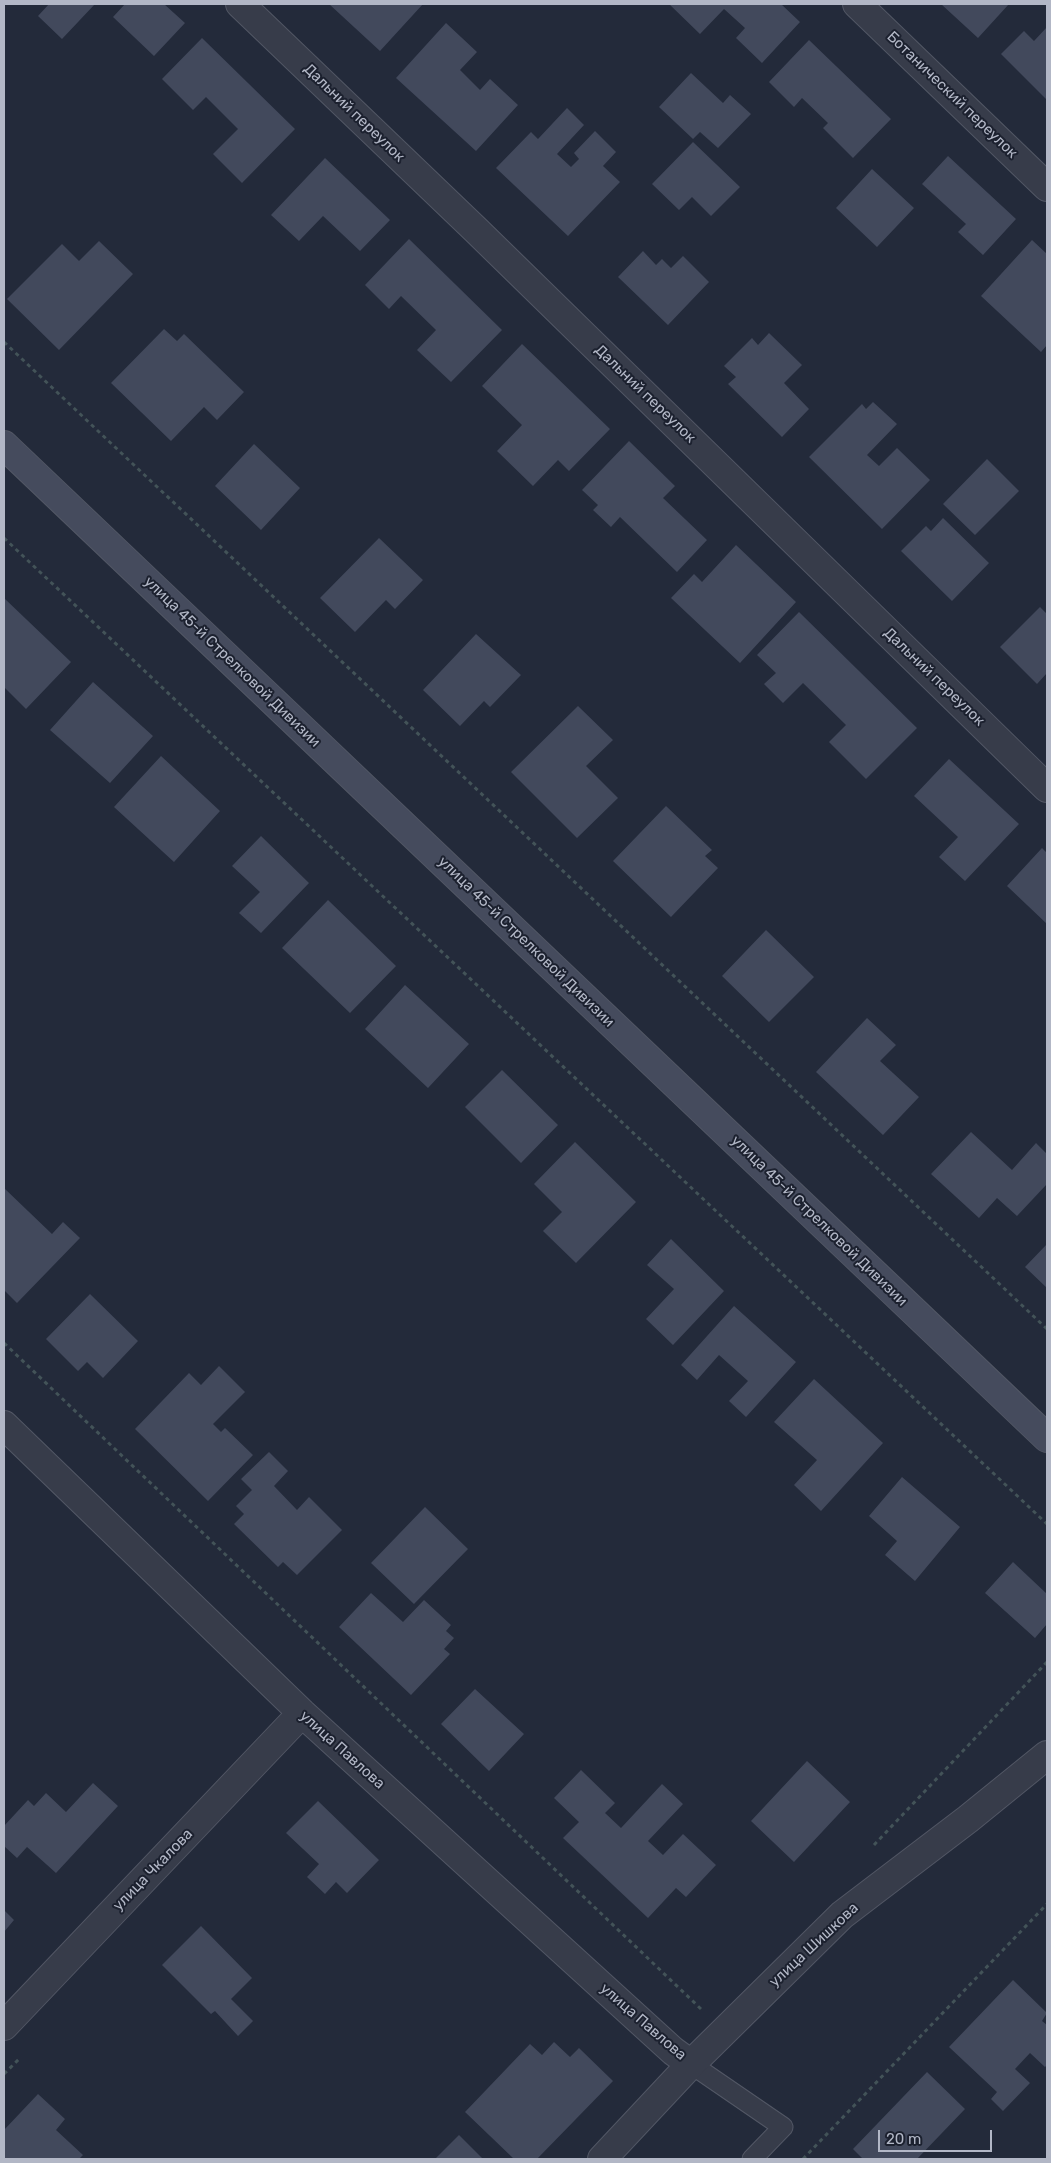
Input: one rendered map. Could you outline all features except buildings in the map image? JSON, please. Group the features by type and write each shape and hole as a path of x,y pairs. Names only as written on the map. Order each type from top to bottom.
{"main road":[{"name":"улица 45-й Стрелковой Дивизии","path":"4,445 1047,1438"}],"street":[{"name":"Дальний переулок","path":"240,4 498,251 1047,788"},
{"name":"Ботанический переулок","path":"857,4 1047,186"},
{"name":"улица Павлова","path":"4,1425 302,1713 673,2051 691,2064"},
{"name":"улица Чкалова","path":"4,2026 302,1713"},
{"name":"улица Шишкова","path":"602,2159 691,2064 842,1915 968,1819 1047,1755"}],"lane":[{"path":"691,2064 783,2127 752,2159"}],"path":[{"path":"4,342 1047,1329"},
{"path":"4,538 1047,1524"},
{"path":"4,1343 703,2011"},
{"path":"803,2159 1047,1904"}]}
